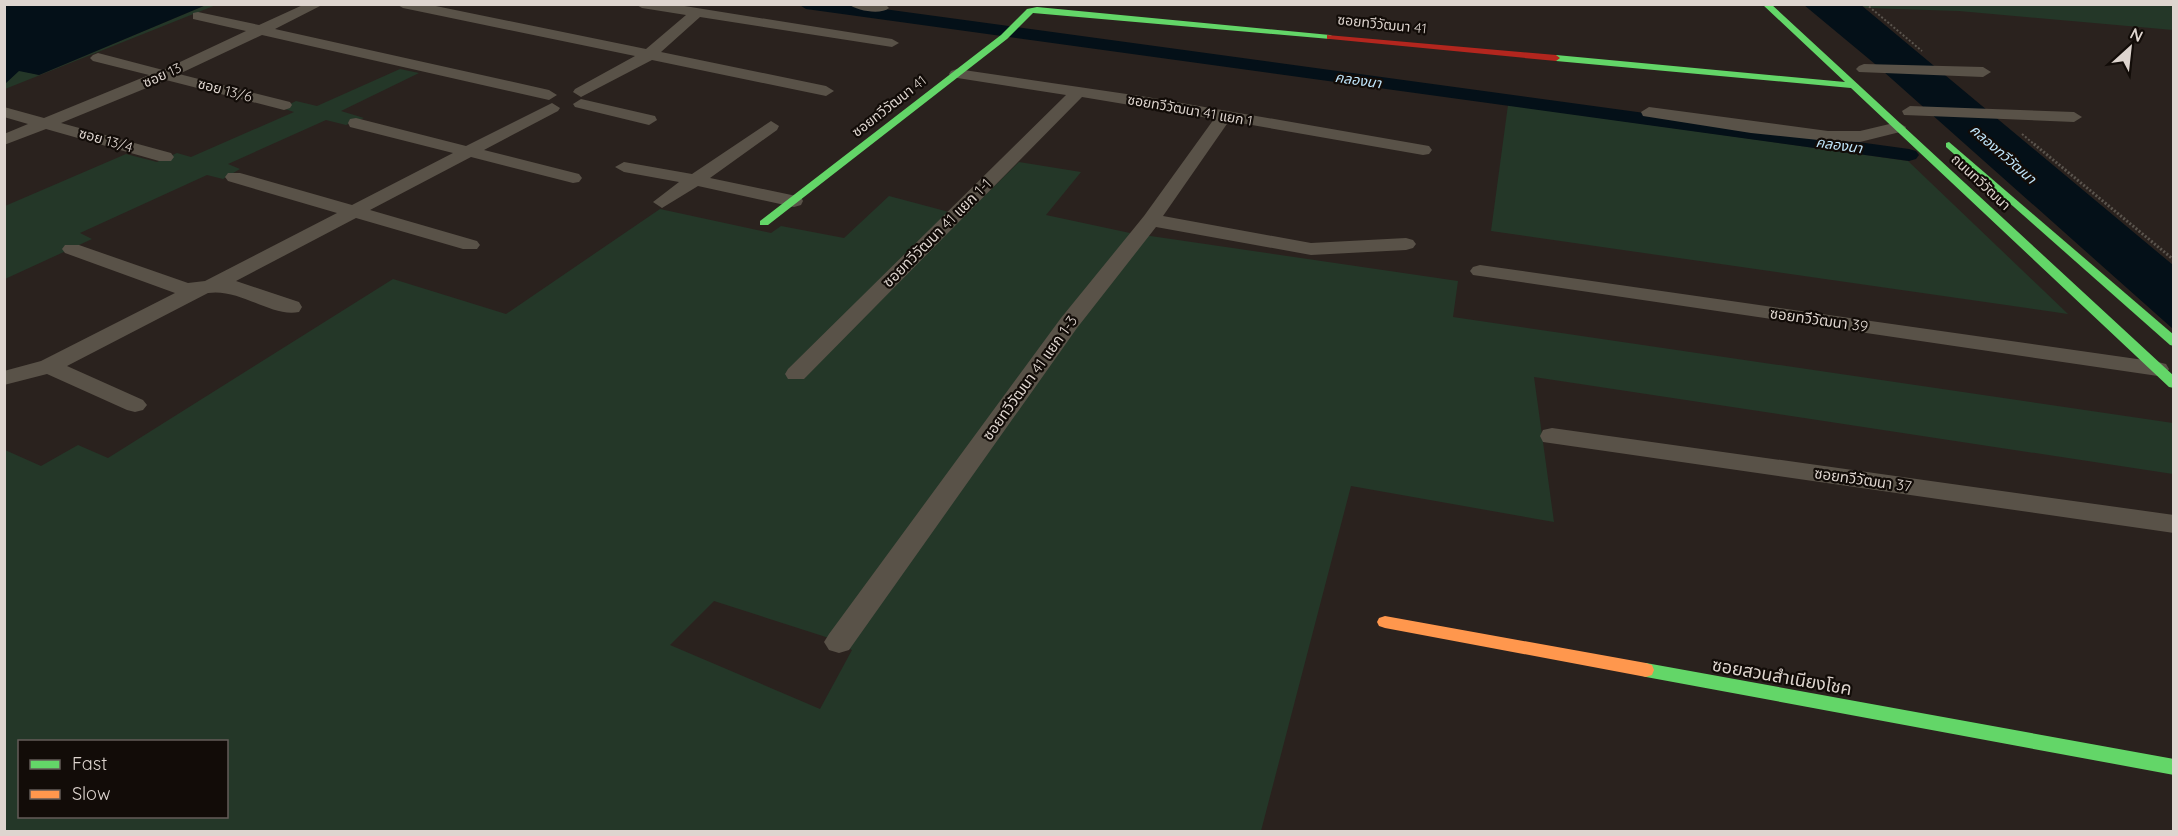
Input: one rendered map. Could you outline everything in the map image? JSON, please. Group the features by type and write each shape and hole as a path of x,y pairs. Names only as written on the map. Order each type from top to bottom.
{"street":[{"name":"ซอย 13","path":"4,140 166,74 317,4"},
{"path":"403,4 826,91"},
{"path":"642,4 892,43"},
{"path":"855,4 882,8"},
{"name":"ถนนทวีวัฒนา","path":"1766,4 2166,376"},
{"name":"ซอยทวีวัฒนา 41","path":"764,223 957,74 1009,32 1030,11 1047,8 1854,86"},
{"path":"581,98 650,55 697,13"},
{"path":"198,16 550,102"},
{"name":"ซอย 13/6","path":"98,58 284,105"},
{"path":"1860,65 1880,76 1943,71 1983,72"},
{"name":"ซอยทวีวัฒนา 41 แยก 1","path":"957,74 1423,150"},
{"path":"4,378 49,366 207,287 469,152 569,91 581,98 649,120"},
{"name":"ซอยทวีวัฒนา 41 แยก 1-1","path":"796,374 1078,92"},
{"path":"1906,107 1932,124 1993,113 2074,117"},
{"name":"ซอย 13/4","path":"4,112 165,157"},
{"path":"1649,112 1821,135 1866,136 1880,129 1898,127"},
{"name":"ซอยทวีวัฒนา 41 แยก 1-3","path":"839,642 1069,323 1151,220 1224,116"},
{"path":"356,123 573,178"},
{"name":"ถนนทวีวัฒนา","path":"1932,124 2174,342"},
{"path":"662,202 771,126"},
{"path":"624,166 794,201"},
{"path":"234,177 470,245"},
{"path":"1151,220 1311,249 1406,244"},
{"path":"72,249 186,290 224,284 291,306"},
{"name":"ซอยทวีวัฒนา 39","path":"1480,271 2166,376"},
{"path":"49,366 135,405"},
{"name":"ซอยทวีวัฒนา 37","path":"1552,436 2174,524"},
{"name":"ซอยสวนสำเนียงโชค","path":"1384,622 2174,767"}],"green space":[{"path":"206,5 216,5 5,89 4,84 19,70 39,75"},
{"path":"1861,5 2173,5 2173,30 1959,11 1866,8"},
{"path":"400,69 419,73 341,111 364,118 346,125 326,120 228,164 240,169 223,179 207,175 80,233 92,239 5,279 5,206 126,154 157,162 177,153 191,157 294,112 282,108 296,101 317,106"},
{"path":"1508,105 1908,161 2068,314 1491,231"},
{"path":"1019,162 1081,172 1046,215 1130,233 1458,281 1453,317 2173,423 2173,474 1534,377 1554,522 1351,486 1261,831 5,832 5,450 41,466 78,445 108,458 393,279 506,314 660,209 771,233 781,226 844,238 889,196 964,216","holes":["714,601 829,638 852,650 820,709 670,645"]}],"water":[{"path":"5,4 206,5 39,75 19,71 5,84"},
{"name":"คลองทวีวัฒนา","path":"1804,5 1861,5 2173,265 2173,329 1875,64"}],"waterway":[{"name":"คลองนา","path":"806,4 1909,155"}],"traffic: fast":[{"path":"1766,4 2174,384"},
{"path":"764,223 1004,37 1030,11 1037,9 1330,37"},
{"path":"1556,58 1854,86"},
{"path":"1949,145 2174,342"},
{"path":"1646,670 2174,767"}],"traffic: slow":[{"path":"1385,622 1646,670"}],"traffic: jam":[{"path":"1330,37 1556,58"}]}
